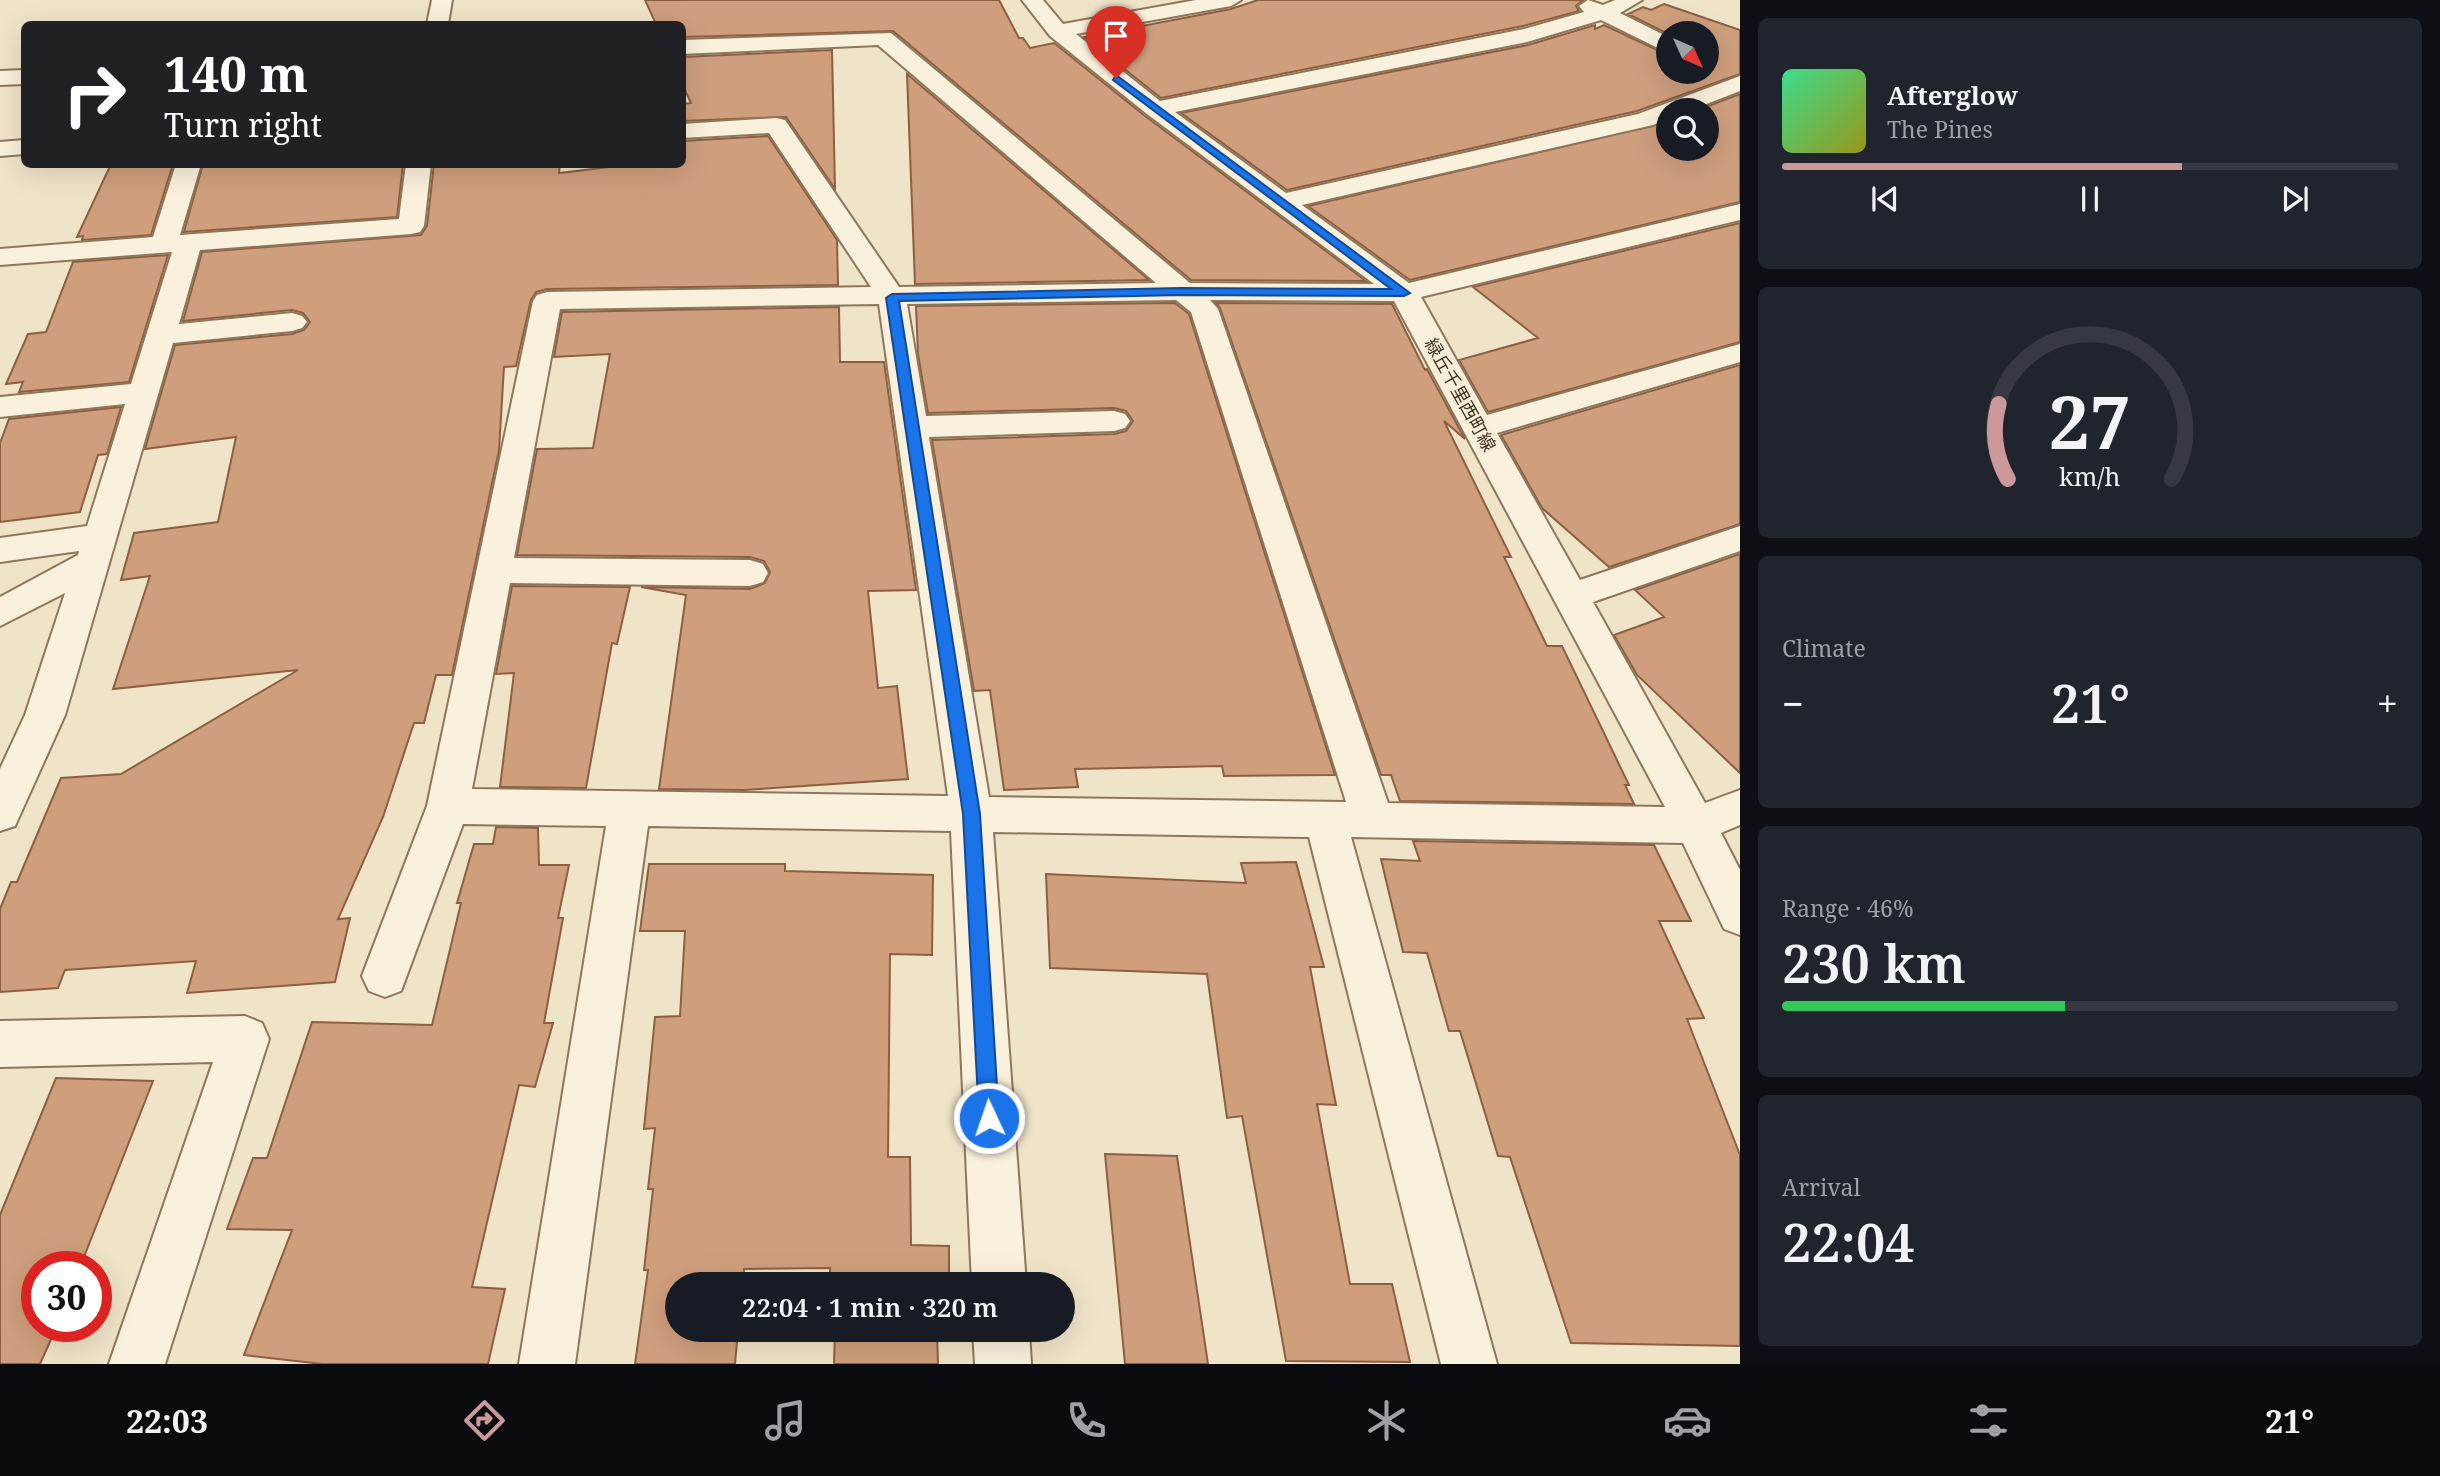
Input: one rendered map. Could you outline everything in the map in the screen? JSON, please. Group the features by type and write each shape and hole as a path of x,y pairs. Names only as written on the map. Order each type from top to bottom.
{"street":[{"path":"438,21 442,0"},
{"name":"緑丘千里西町線","path":"1032,0 1058,31 1155,109 1404,293 1696,825 1740,915"},
{"path":"1058,31 1231,0"},
{"path":"1577,0 1656,40"},
{"path":"1155,109 1527,34 1603,13 1632,0"},
{"path":"686,47 883,38 1204,309 1373,820"},
{"path":"1719,73 1740,83"},
{"path":"0,78 21,76"},
{"path":"1702,98 1740,83"},
{"path":"1281,202 1656,116"},
{"path":"686,131 776,125 892,298 971,814 998,1272"},
{"path":"0,149 21,147"},
{"path":"0,814 45,715 161,335 188,168"},
{"path":"0,257 411,226 418,168"},
{"path":"385,976 448,806 547,301 892,298 1181,291 1404,293 1740,212"},
{"path":"161,335 292,322"},
{"path":"1478,428 1740,353"},
{"path":"0,407 144,392"},
{"path":"912,427 1114,421"},
{"path":"1569,597 1740,538"},
{"path":"0,550 97,549"},
{"path":"0,613 97,549"},
{"path":"495,570 750,573"},
{"path":"448,806 1696,825 1740,807"},
{"path":"547,1364 630,808"},
{"path":"1325,818 1469,1364"},
{"path":"0,1044 245,1039 137,1364"},
{"path":"1002,1342 1003,1364"}],"building":[{"path":"645,0 999,0 1019,38 1023,38 1030,48 1054,43 1145,116 1366,281 1191,280 893,31 686,37 686,21 655,21"},
{"path":"1258,0 1583,0 1576,6 1579,11 1523,26 1161,98 1084,37 1231,9"},
{"path":"1664,4 1714,21 1656,21 1656,28 1628,14 1643,7 1651,10"},
{"path":"1719,23 1740,30 1740,74 1719,82"},
{"path":"1595,25 1595,29 1604,25 1656,49 1656,84 1712,84 1673,98 1656,98 1656,104 1637,111 1287,190 1181,113 1528,45"},
{"path":"832,50 835,189 786,117 686,121 686,104 691,103 686,92 686,57"},
{"path":"907,74 1149,280 915,284"},
{"path":"1740,94 1740,202 1410,280 1308,206 1656,125 1656,161 1719,161 1719,102"},
{"path":"768,136 837,240 838,285 547,289 536,292 531,300 516,366 504,367 499,450 452,675 436,675 424,723 414,723 383,817 338,919 350,918 335,982 187,993 196,961 65,970 58,988 0,992 0,909 11,882 17,882 61,778 121,774 298,670 113,689 150,576 121,580 134,533 218,522 236,437 145,449 175,345 292,334 304,330 310,322 303,313 292,310 183,321 202,252 421,235 427,226 434,168 560,168 559,173 601,168 686,168 686,141"},
{"path":"109,168 172,168 151,235 82,240 83,236 77,237"},
{"path":"202,168 403,168 397,217 184,232"},
{"path":"1740,223 1740,342 1488,412 1459,360 1538,338 1473,287"},
{"path":"168,255 129,382 19,392 23,382 6,384 28,334 46,332 73,262"},
{"path":"1175,303 1189,314 1335,775 1224,776 1222,766 1075,769 1078,787 1004,790 990,690 974,691 932,440 1114,434 1126,431 1133,421 1126,411 1114,408 928,413 918,354 916,306"},
{"path":"1216,303 1392,304 1425,370 1427,369 1465,439 1444,421 1511,557 1504,557 1547,646 1562,646 1629,785 1625,785 1634,804 1400,801 1391,775 1381,775 1220,308"},
{"path":"839,307 840,362 884,362 916,590 868,591 878,688 897,686 908,779 744,790 659,789 686,595 641,587 750,589 765,583 770,572 764,561 750,557 517,555 537,449 593,448 610,354 554,357 562,312"},
{"path":"1740,365 1740,524 1609,567 1542,508 1501,435"},
{"path":"121,407 107,454 98,455 80,512 0,522 0,443 9,419"},
{"path":"1740,554 1740,773 1637,675 1614,635 1664,617 1635,590"},
{"path":"512,586 630,587 617,644 612,643 586,788 500,787 514,673 496,674"},
{"path":"496,827 538,828 539,865 569,865 558,918 563,918 544,1023 553,1023 535,1087 519,1085 472,1287 505,1289 488,1364 322,1364 244,1355 292,1230 227,1229 253,1158 267,1158 312,1022 432,1025 461,903 457,903 474,844 493,844"},
{"path":"1413,841 1654,845 1691,921 1659,921 1704,1018 1687,1019 1740,1155 1740,1346 1571,1343 1510,1157 1498,1156 1460,1031 1449,1031 1427,953 1403,952 1381,859 1420,861"},
{"path":"1296,862 1324,967 1310,967 1336,1105 1317,1104 1350,1284 1392,1284 1410,1362 1286,1361 1242,1116 1227,1118 1207,974 1050,968 1046,874 1246,883 1241,863"},
{"path":"649,864 785,864 785,871 933,875 932,955 890,954 888,1157 910,1157 911,1245 949,1246 949,1272 830,1272 830,1268 665,1272 665,1342 737,1342 735,1364 635,1364 648,1270 644,1270 653,1189 648,1189 655,1128 644,1129 655,1017 680,1016 685,931 640,931"},
{"path":"56,1078 153,1081 86,1251 21,1251 21,1342 50,1342 40,1364 0,1364 0,1215"},
{"path":"1105,1154 1177,1156 1208,1364 1125,1364"},
{"path":"835,1342 937,1342 938,1364 834,1364"}],"route":[{"path":"989,1118 971,814 892,298 1181,291 1404,293 1116,78"}]}
